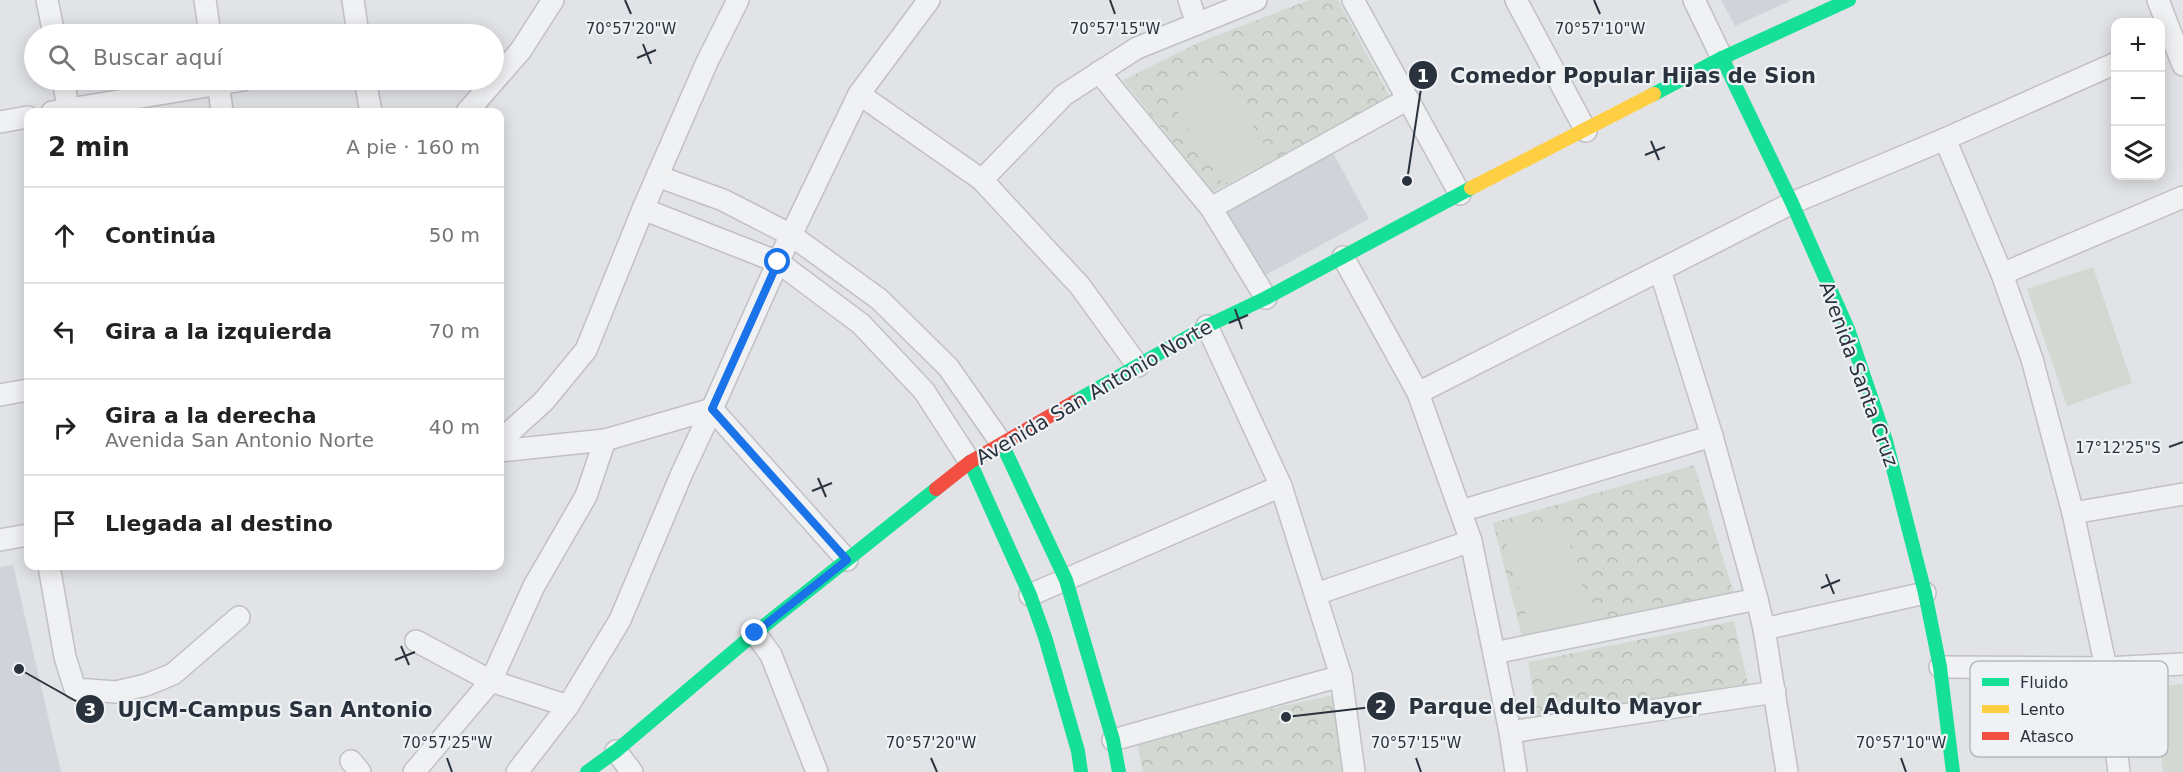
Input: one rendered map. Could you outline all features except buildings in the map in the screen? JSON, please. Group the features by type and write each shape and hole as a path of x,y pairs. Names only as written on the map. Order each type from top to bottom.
{"street":[{"path":"47,0 52,24"},
{"path":"205,0 209,24"},
{"path":"353,0 357,24"},
{"path":"504,70 521,50 553,0"},
{"path":"504,437 544,401 586,350 657,176 707,62 738,0"},
{"path":"517,772 568,706 620,620 682,473 778,262 859,94 929,0"},
{"path":"1189,0 1197,24"},
{"path":"982,180 1064,95 1099,72 1137,48 1256,0"},
{"path":"1353,0 1460,194"},
{"path":"1516,0 1586,131"},
{"name":"Avenida Santa Cruz","path":"1694,0 1792,203 1848,329 1886,441 1925,593 1940,667 1953,772"},
{"name":"Avenida San Antonio Norte","path":"587,772 616,751 755,633 970,462 1207,326 1266,298 1722,58 1849,0"},
{"path":"2158,0 2167,40 2183,65"},
{"path":"1418,393 1792,203 1945,139 2111,65"},
{"path":"1099,72 1211,208 1266,298"},
{"path":"63,90 63,108"},
{"path":"84,108 177,90"},
{"path":"219,90 221,108"},
{"path":"367,90 370,108"},
{"path":"470,108 486,90"},
{"path":"859,94 982,180 1080,286 1138,366"},
{"path":"1211,208 1408,99"},
{"path":"0,122 24,118"},
{"path":"1945,139 2002,274 2032,359 2073,513 2105,661"},
{"path":"657,176 723,200 791,235 879,299 948,367 1002,444 1066,580 1113,740 1119,772"},
{"path":"2002,274 2183,197"},
{"path":"643,209 778,262 861,324 924,390 970,462 1030,595 1045,637 1082,772"},
{"path":"1343,256 1418,393 1461,511 1471,541 1516,772"},
{"path":"1660,270 1712,436 1757,599 1775,692 1787,772"},
{"path":"1207,326 1281,486 1341,676 1354,772"},
{"path":"0,395 24,391"},
{"path":"504,451 605,440 712,409"},
{"path":"712,409 847,560"},
{"path":"1461,511 1712,436"},
{"path":"414,772 491,681 534,586 586,496 605,440"},
{"path":"1030,595 1281,486"},
{"path":"2073,513 2183,494"},
{"path":"0,540 24,536"},
{"path":"1316,594 1471,541"},
{"path":"50,570 65,657 75,689 116,693 146,685 173,674 239,617"},
{"path":"1764,629 1925,593"},
{"path":"1494,653 1757,599"},
{"path":"755,633 771,655 817,772"},
{"path":"416,641 491,681 568,706"},
{"path":"2168,665 2183,664"},
{"path":"1940,667 1970,667"},
{"path":"1113,740 1341,676"},
{"path":"1510,732 1775,692"},
{"path":"616,751 632,772"},
{"path":"2118,757 2120,772"}],"shaded area":[{"path":"1721,0 1792,0 1735,26"},
{"path":"1332,151 1369,219 1262,277 1224,211"},
{"path":"13,565 61,772 0,772 0,567"}],"green space":[{"path":"1309,0 1338,0 1390,97 1213,192 1123,80 1200,42"},
{"path":"1217,68 1272,156 1223,185 1169,98"},
{"path":"2093,267 2132,383 2067,406 2027,289"},
{"path":"1694,465 1737,603 1524,644 1493,523"},
{"path":"1562,517 1593,623 1533,640 1503,534"},
{"path":"1734,621 1748,684 1538,722 1528,662"},
{"path":"2183,684 2183,772 2163,772 2161,757 2168,757 2168,686"},
{"path":"1333,695 1347,772 1143,772 1136,739"}],"traffic: fast":[{"path":"1654,94 1722,58 1849,0"},
{"path":"1722,58 1792,203 1848,329 1886,441 1925,593 1940,667 1953,772"},
{"path":"1074,402 1207,326 1266,298 1471,188"},
{"path":"1002,444 1066,580 1113,740 1119,772"},
{"path":"970,462 1030,595 1045,637 1078,751 1081,772"},
{"path":"587,772 616,751 755,633 936,489"}],"traffic: slow":[{"path":"1471,188 1654,94"}],"traffic: jam":[{"path":"936,489 970,462 1074,402"}],"place":[{"name":"Comedor Popular Hijas de Sion","path":"1407,181"},
{"name":"UJCM-Campus San Antonio","path":"19,669"},
{"name":"Parque del Adulto Mayor","path":"1286,717"}],"route":[{"path":"755,633 847,560 712,409 778,262"}]}
